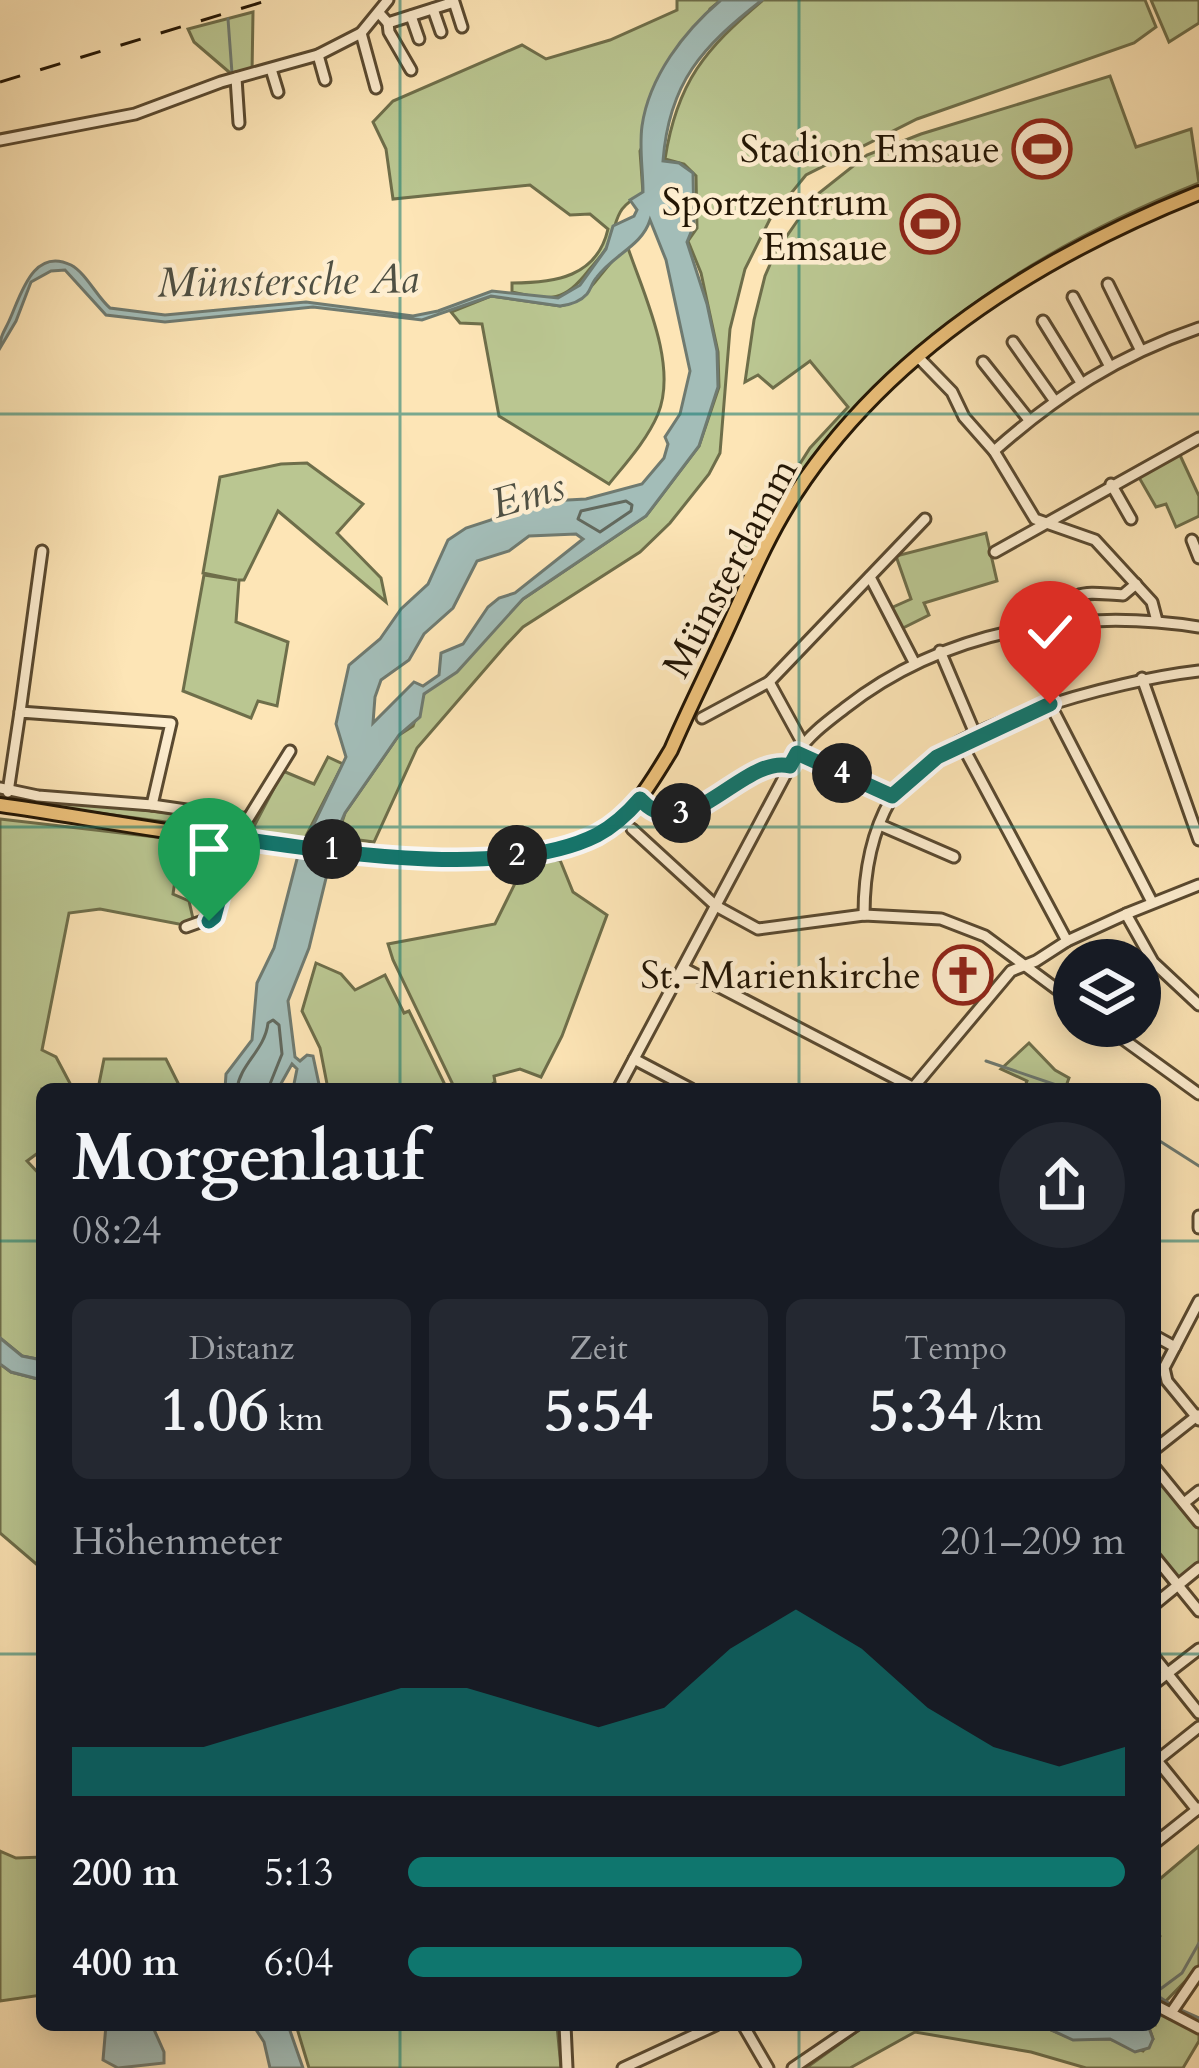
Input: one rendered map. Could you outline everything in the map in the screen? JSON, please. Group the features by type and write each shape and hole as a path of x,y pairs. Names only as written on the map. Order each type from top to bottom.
{"main road":[{"name":"Münsterdamm","path":"0,805 287,845 451,859 504,857 575,844 608,829 640,799 671,750 794,495 861,411 918,357 1017,280 1090,239 1199,193"}],"street":[{"path":"0,140 134,114 318,55 361,32 388,0"},
{"path":"388,23 458,1 462,27"},
{"path":"433,9 441,32"},
{"path":"379,13 411,70"},
{"path":"411,16 419,39"},
{"path":"361,32 376,88"},
{"path":"318,55 325,80"},
{"path":"271,68 278,92"},
{"path":"236,78 239,123"},
{"path":"1108,284 1140,349"},
{"path":"1073,297 1109,365"},
{"path":"1043,321 1081,381"},
{"path":"994,452 1081,381 1140,349 1199,328"},
{"path":"1013,342 1054,400"},
{"path":"918,357 952,392 964,417 994,452 1035,519 1095,541 1152,602 1157,621"},
{"path":"983,362 1029,420"},
{"path":"994,552 1199,438"},
{"path":"1111,484 1131,519"},
{"path":"702,718 769,682 925,519"},
{"path":"1192,540 1199,558"},
{"path":"42,551 4,790 250,818 290,751"},
{"path":"870,577 914,662"},
{"path":"1058,626 1060,610 1078,595 1106,591 1118,596 1136,584"},
{"path":"621,1083 800,748 882,680 940,651 985,637 1058,626 1157,621 1199,627"},
{"path":"940,651 976,736"},
{"path":"864,915 864,881 892,796 937,757 1050,704 1142,678 1199,671"},
{"path":"1142,678 1199,840"},
{"path":"769,682 800,748 892,796"},
{"path":"1050,704 1152,902"},
{"path":"20,712 170,723 152,805"},
{"path":"961,743 1066,939"},
{"path":"640,799 656,812 676,814 772,765 790,766"},
{"path":"186,927 214,917 244,818"},
{"path":"880,825 954,857"},
{"path":"632,829 716,905 758,929 864,915 914,915 966,927 1053,987"},
{"path":"1071,939 1199,885"},
{"path":"1126,914 1153,962 1199,1004"},
{"path":"919,1083 1004,977 1053,952"},
{"path":"683,968 903,1083"},
{"path":"1134,1047 1199,1094"},
{"path":"634,1059 680,1083"},
{"path":"1199,1216 1199,1228"},
{"path":"1161,1445 1198,1417 1167,1381 1164,1368 1199,1301"},
{"path":"1187,1325 1199,1330"},
{"path":"1161,1339 1175,1347"},
{"path":"1161,1475 1199,1522"},
{"path":"1184,1503 1199,1491"},
{"path":"1161,1564 1199,1612"},
{"path":"1161,1599 1199,1568"},
{"path":"1161,1678 1199,1649"},
{"path":"1161,1666 1199,1713"},
{"path":"1161,1757 1199,1727"},
{"path":"1161,1767 1198,1809 1161,1838"},
{"path":"1171,2013 1199,1972"},
{"path":"1161,2008 1199,2028"},
{"path":"565,2031 568,2068"},
{"path":"622,2068 703,2031"},
{"path":"746,2031 768,2068"},
{"path":"794,2068 847,2031"}],"green space":[{"path":"677,0 721,0 710,9 640,151 643,193 621,210 605,250 572,288 556,296 537,297 512,292 512,283 558,279 584,267 594,258 608,229 590,214 570,215 530,185 393,199 386,149 373,122 393,101 522,45 546,59 610,40 677,10"},
{"path":"763,0 1145,0 1156,27 1134,43 917,119 806,175 770,219 745,269 730,329 720,453 709,474 640,552 523,627 506,645 417,748 374,842 337,837 345,813 399,735 413,726 424,694 523,599 646,516 699,446 719,387 718,352 701,273 688,241 697,228 696,176 684,164 665,159 677,109 697,69"},
{"path":"1151,0 1199,0 1199,23 1169,42"},
{"path":"253,12 252,74 236,78 194,42 188,29"},
{"name":"Sportzentrum Emsaue","path":"1110,76 1136,147 1191,129 1199,183 1079,238 972,305 877,387 792,489 787,484 810,448 848,407 810,361 773,388 758,375 745,382 765,276 775,253 814,197 867,155"},
{"path":"628,248 662,352 663,395 648,433 609,484 499,416 482,324 460,323 451,312 491,296 560,306 581,297"},
{"path":"1179,453 1199,496 1199,516 1176,527 1166,504 1156,507 1137,474"},
{"path":"307,463 363,504 337,533 381,578 386,602 278,511 244,580 239,580 236,622 288,642 277,706 258,701 251,718 183,691 204,575 237,580 203,573 220,477"},
{"path":"779,490 784,501 737,591 728,593 708,632 700,635 712,598 726,583 749,526 755,532"},
{"path":"986,533 997,581 924,603 929,615 901,629 891,608 911,599 896,556"},
{"path":"328,757 343,764 305,838 251,832 283,771 314,784"},
{"path":"0,793 236,821 237,826 234,831 0,800"},
{"path":"0,819 225,845 210,860 178,860 173,894 189,901 194,923 100,909 69,913 42,1050 56,1057 70,1083 36,1083 36,1154 27,1161 36,1171 36,1359 22,1356 0,1338"},
{"path":"560,860 573,892 607,915 562,1036 541,1077 520,1069 494,1076 494,1083 452,1083 388,944 495,924 525,863"},
{"path":"316,963 341,974 355,990 385,975 404,1013 409,1011 444,1083 327,1083 320,1048 302,1011"},
{"path":"1029,1043 1069,1078 1067,1083 1026,1083 1001,1069"},
{"path":"104,1059 166,1059 178,1083 99,1083"},
{"path":"0,1364 36,1378 36,1564 0,1533"},
{"path":"1161,1478 1199,1525 1199,1566 1179,1579 1161,1559"},
{"path":"1199,1846 1199,1967 1163,2004 1161,2003 1161,1878"},
{"path":"0,1851 16,1858 36,1857 36,1996 0,2001"},
{"path":"1161,2014 1199,2033 1183,2068 1086,2068 1031,2052 915,2032 850,2068 806,2068 858,2031 1054,2031 1073,2039 1110,2039 1143,2051 1153,2039 1150,2031 1161,2031"},
{"path":"298,2031 558,2031 561,2068 309,2068"}],"water":[{"path":"721,0 762,0 692,68 673,109 663,161 679,163 693,173 694,225 687,242 717,351 718,387 699,446 646,516 523,599 457,672 424,694 420,717 399,735 345,813 309,948 288,1001 295,1057 300,1061 313,1056 319,1083 294,1083 297,1069 292,1064 281,1083 225,1083 226,1074 252,1040 257,983 274,948 297,859 346,757 336,724 349,665 380,639 401,609 428,584 448,540 466,528 491,520 513,503 586,499 642,484 664,458 665,437 680,414 690,371 666,260 650,220 641,237 574,303 560,306 491,296 422,320 313,307 165,322 106,315 65,270 51,271 31,282 0,348 3,334 30,277 46,262 58,261 76,269 110,308 165,315 306,302 413,316 492,291 558,298 580,285 606,249 613,226 637,210 630,200 643,192 641,134 646,108 660,73 682,41","holes":["576,534 583,539 515,593 488,607 463,644 441,653 439,675 423,686 414,682 373,723 381,680 409,660 424,634 453,608 477,561 509,551 529,536"]},
{"path":"0,1338 22,1356 36,1359 36,1378 11,1372 0,1364"},
{"path":"105,2031 155,2031 164,2052 164,2063 118,2068 103,2060"},
{"path":"257,2031 290,2031 303,2068 270,2068"},
{"path":"1053,2031 1150,2031 1153,2039 1149,2048 1135,2052 1110,2039 1073,2040"}],"waterway":[{"path":"228,19 232,73"},
{"path":"986,1061 1050,1083"},
{"path":"1161,1142 1199,1166"},
{"path":"1161,1989 1182,1973 1199,1943"},
{"path":"1161,1998 1170,2004"},
{"path":"1179,2009 1199,2018"}],"railway":[{"path":"0,82 269,0"}],"place":[{"name":"Stadion Emsaue","path":"1042,149"},
{"name":"Sportzentrum Emsaue","path":"930,224"},
{"name":"St.-Marienkirche","path":"963,975"}],"route":[{"path":"209,921 235,838 451,859 532,853 597,835 640,799 656,812 681,812 772,765 790,766 797,753 892,796 937,757 1050,704"}],"water label":[{"name":"Münstersche Aa","path":"288,281"},
{"name":"Ems","path":"528,495"}]}
